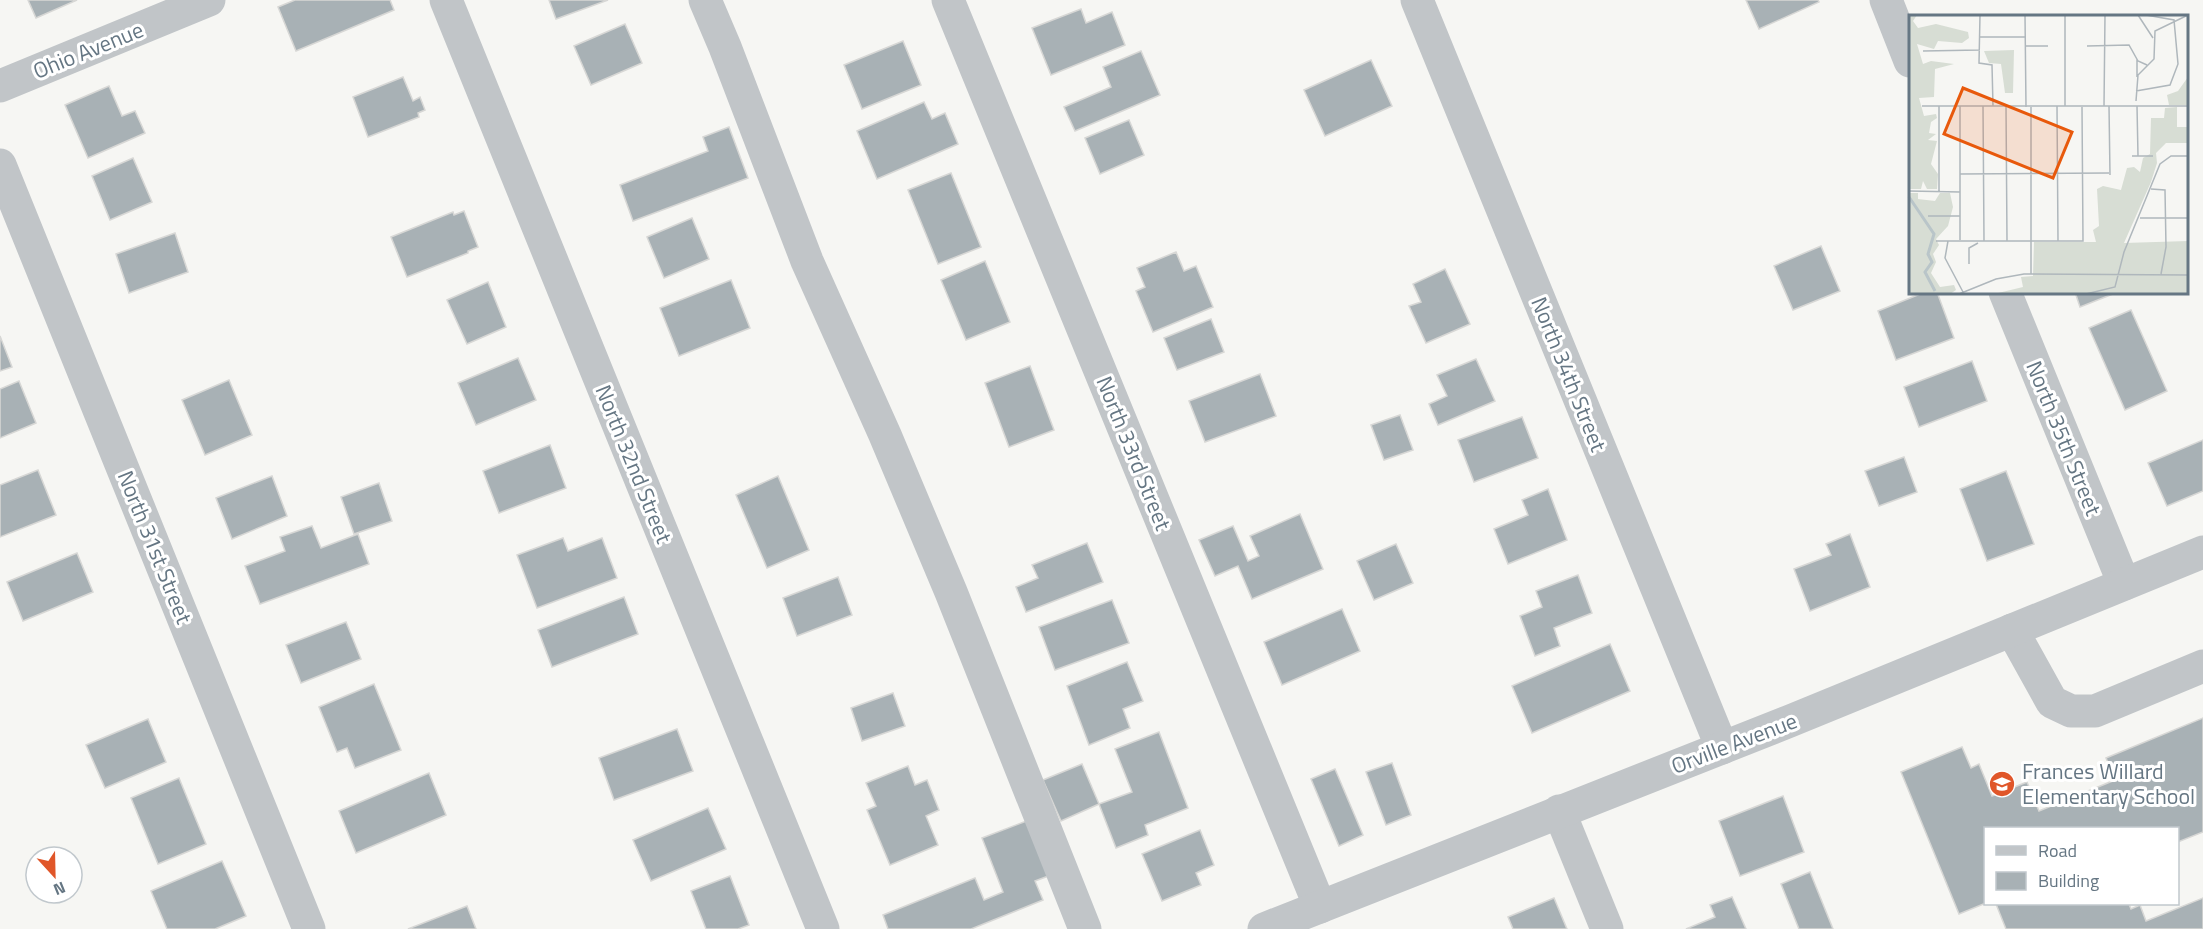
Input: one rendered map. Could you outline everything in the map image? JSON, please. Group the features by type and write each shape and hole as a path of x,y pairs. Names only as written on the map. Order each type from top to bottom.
{"street":[{"name":"North 32nd Street","path":"446,0 823,929"},
{"path":"705,0 807,261 943,571 1012,740 1085,929"},
{"name":"North 33rd Street","path":"948,0 1320,907"},
{"name":"North 34th Street","path":"1417,0 1722,748"},
{"path":"1886,0 1909,56"},
{"name":"Ohio Avenue","path":"0,86 200,2"},
{"name":"North 31st Street","path":"0,165 309,929"},
{"name":"North 35th Street","path":"2006,294 2124,584"},
{"name":"Orville Avenue","path":"1263,929 1722,748 2203,552"},
{"path":"2012,630 2052,702 2070,711 2095,711 2203,666"},
{"path":"1559,811 1607,929"}],"building":[{"path":"28,0 77,0 36,18"},
{"path":"295,0 390,0 394,10 296,51 278,7"},
{"path":"549,0 608,0 556,19"},
{"path":"1746,0 1818,0 1819,2 1759,29"},
{"path":"1081,9 1086,23 1112,12 1125,45 1051,75 1032,28"},
{"path":"625,24 642,63 591,85 574,46"},
{"path":"903,41 921,85 862,109 844,65"},
{"path":"1141,51 1160,95 1075,131 1064,107 1111,87 1103,67"},
{"path":"1371,60 1392,106 1325,136 1304,90"},
{"path":"403,77 413,101 420,97 425,110 418,113 419,117 368,137 353,97"},
{"path":"109,86 122,116 135,111 145,133 88,158 65,105"},
{"path":"924,102 932,119 945,113 958,144 877,179 857,131"},
{"path":"1129,120 1144,155 1100,174 1085,138"},
{"path":"729,127 748,178 633,221 620,185 708,151 703,137"},
{"path":"133,158 152,202 110,220 92,176"},
{"path":"951,173 981,247 938,264 908,190"},
{"path":"464,211 478,247 407,277 391,237 453,212 454,215"},
{"path":"692,218 709,259 664,278 647,237"},
{"path":"175,233 188,272 129,293 116,254"},
{"path":"1821,246 1840,291 1793,310 1774,266"},
{"path":"1176,252 1184,271 1196,266 1213,307 1153,332 1136,291 1145,287 1137,268"},
{"path":"985,261 1010,322 966,340 941,280"},
{"path":"1445,269 1470,324 1426,343 1409,306 1421,302 1413,284"},
{"path":"731,280 750,328 679,356 660,308"},
{"path":"488,282 506,327 467,344 447,300"},
{"path":"1920,294 1938,294 1954,338 1896,360 1878,311"},
{"path":"2076,294 2113,294 2080,307"},
{"path":"2131,310 2167,391 2125,410 2089,328"},
{"path":"1211,319 1224,352 1177,370 1164,338"},
{"path":"0,336 12,367 0,371"},
{"path":"518,358 536,400 476,425 458,383"},
{"path":"1476,359 1495,401 1438,425 1429,404 1447,396 1437,375"},
{"path":"1972,361 1987,401 1919,427 1904,387"},
{"path":"1030,366 1054,430 1009,447 985,383"},
{"path":"1260,374 1276,416 1205,442 1189,401"},
{"path":"229,380 252,435 205,455 182,400"},
{"path":"19,381 36,423 0,438 0,389"},
{"path":"1400,415 1413,450 1384,460 1371,425"},
{"path":"1522,417 1538,458 1474,482 1458,440"},
{"path":"2203,440 2203,491 2167,506 2148,463"},
{"path":"550,445 566,488 499,513 483,471"},
{"path":"1904,457 1917,492 1879,506 1865,471"},
{"path":"38,470 56,515 0,537 0,485"},
{"path":"2006,471 2034,544 1987,561 1960,489"},
{"path":"272,476 287,516 232,539 216,498"},
{"path":"778,476 809,550 767,568 736,495"},
{"path":"379,483 392,521 354,534 341,497"},
{"path":"1548,489 1567,540 1508,564 1494,529 1528,515 1522,500"},
{"path":"1300,514 1323,569 1252,599 1238,566 1215,576 1199,540 1233,526 1248,561 1259,556 1250,536"},
{"path":"312,526 321,548 358,534 369,564 260,604 245,566 285,551 280,537"},
{"path":"1850,534 1870,587 1810,611 1794,569 1831,555 1826,544"},
{"path":"563,538 568,551 602,538 617,578 537,608 517,555"},
{"path":"1087,543 1103,582 1026,612 1016,587 1038,578 1032,565"},
{"path":"1396,544 1413,583 1374,600 1357,561"},
{"path":"77,553 93,592 23,621 7,582"},
{"path":"1578,575 1592,613 1554,628 1560,646 1535,656 1520,616 1542,607 1536,591"},
{"path":"838,577 852,615 797,636 783,598"},
{"path":"624,597 638,634 552,667 538,630"},
{"path":"1112,600 1129,643 1055,670 1039,627"},
{"path":"1342,609 1360,651 1282,685 1264,642"},
{"path":"346,622 361,659 301,683 286,645"},
{"path":"1610,644 1630,691 1532,733 1512,686"},
{"path":"1127,662 1143,701 1123,709 1130,728 1089,745 1067,686"},
{"path":"374,684 401,750 355,768 347,748 337,752 319,707"},
{"path":"893,693 905,726 862,741 851,708"},
{"name":"Frances Willard Elementary School","path":"2203,718 2203,832 2179,842 2179,827 1984,827 1984,904 1959,914 1901,772 1962,747 1971,768 1979,764 1992,796 2027,782 2039,811 2115,780 2106,758"},
{"path":"148,719 166,762 105,788 86,745"},
{"path":"677,729 693,771 614,800 599,758"},
{"path":"1159,732 1188,808 1145,825 1148,835 1116,848 1099,804 1132,792 1115,749"},
{"path":"1392,763 1411,815 1386,825 1366,772"},
{"path":"1082,764 1099,804 1061,821 1043,780"},
{"path":"908,766 915,785 927,780 939,810 926,816 938,845 890,865 867,810 876,806 866,783"},
{"path":"1335,769 1363,835 1339,846 1311,779"},
{"path":"429,773 446,815 356,853 339,811"},
{"path":"179,778 206,844 158,864 131,798"},
{"path":"1783,796 1804,852 1740,876 1719,821"},
{"path":"708,808 726,849 651,881 633,840"},
{"path":"1029,820 1051,875 1035,881 1043,900 971,929 888,929 883,915 975,878 984,900 1003,892 982,838"},
{"path":"1200,830 1214,865 1196,873 1201,885 1162,901 1142,854"},
{"path":"222,861 246,916 215,929 167,929 151,891"},
{"path":"1810,872 1833,929 1799,929 1781,884"},
{"path":"730,876 749,925 738,929 706,929 691,891"},
{"path":"1732,897 1746,929 1686,929 1715,917 1710,905"},
{"path":"1554,898 1567,929 1513,929 1508,917"},
{"path":"2203,898 2203,929 2006,929 1996,905 2129,905 2131,909 2140,905 2146,921"},
{"path":"467,906 476,929 408,929"}],"place":[{"name":"Frances Willard Elementary School","path":"2002,784"}]}
